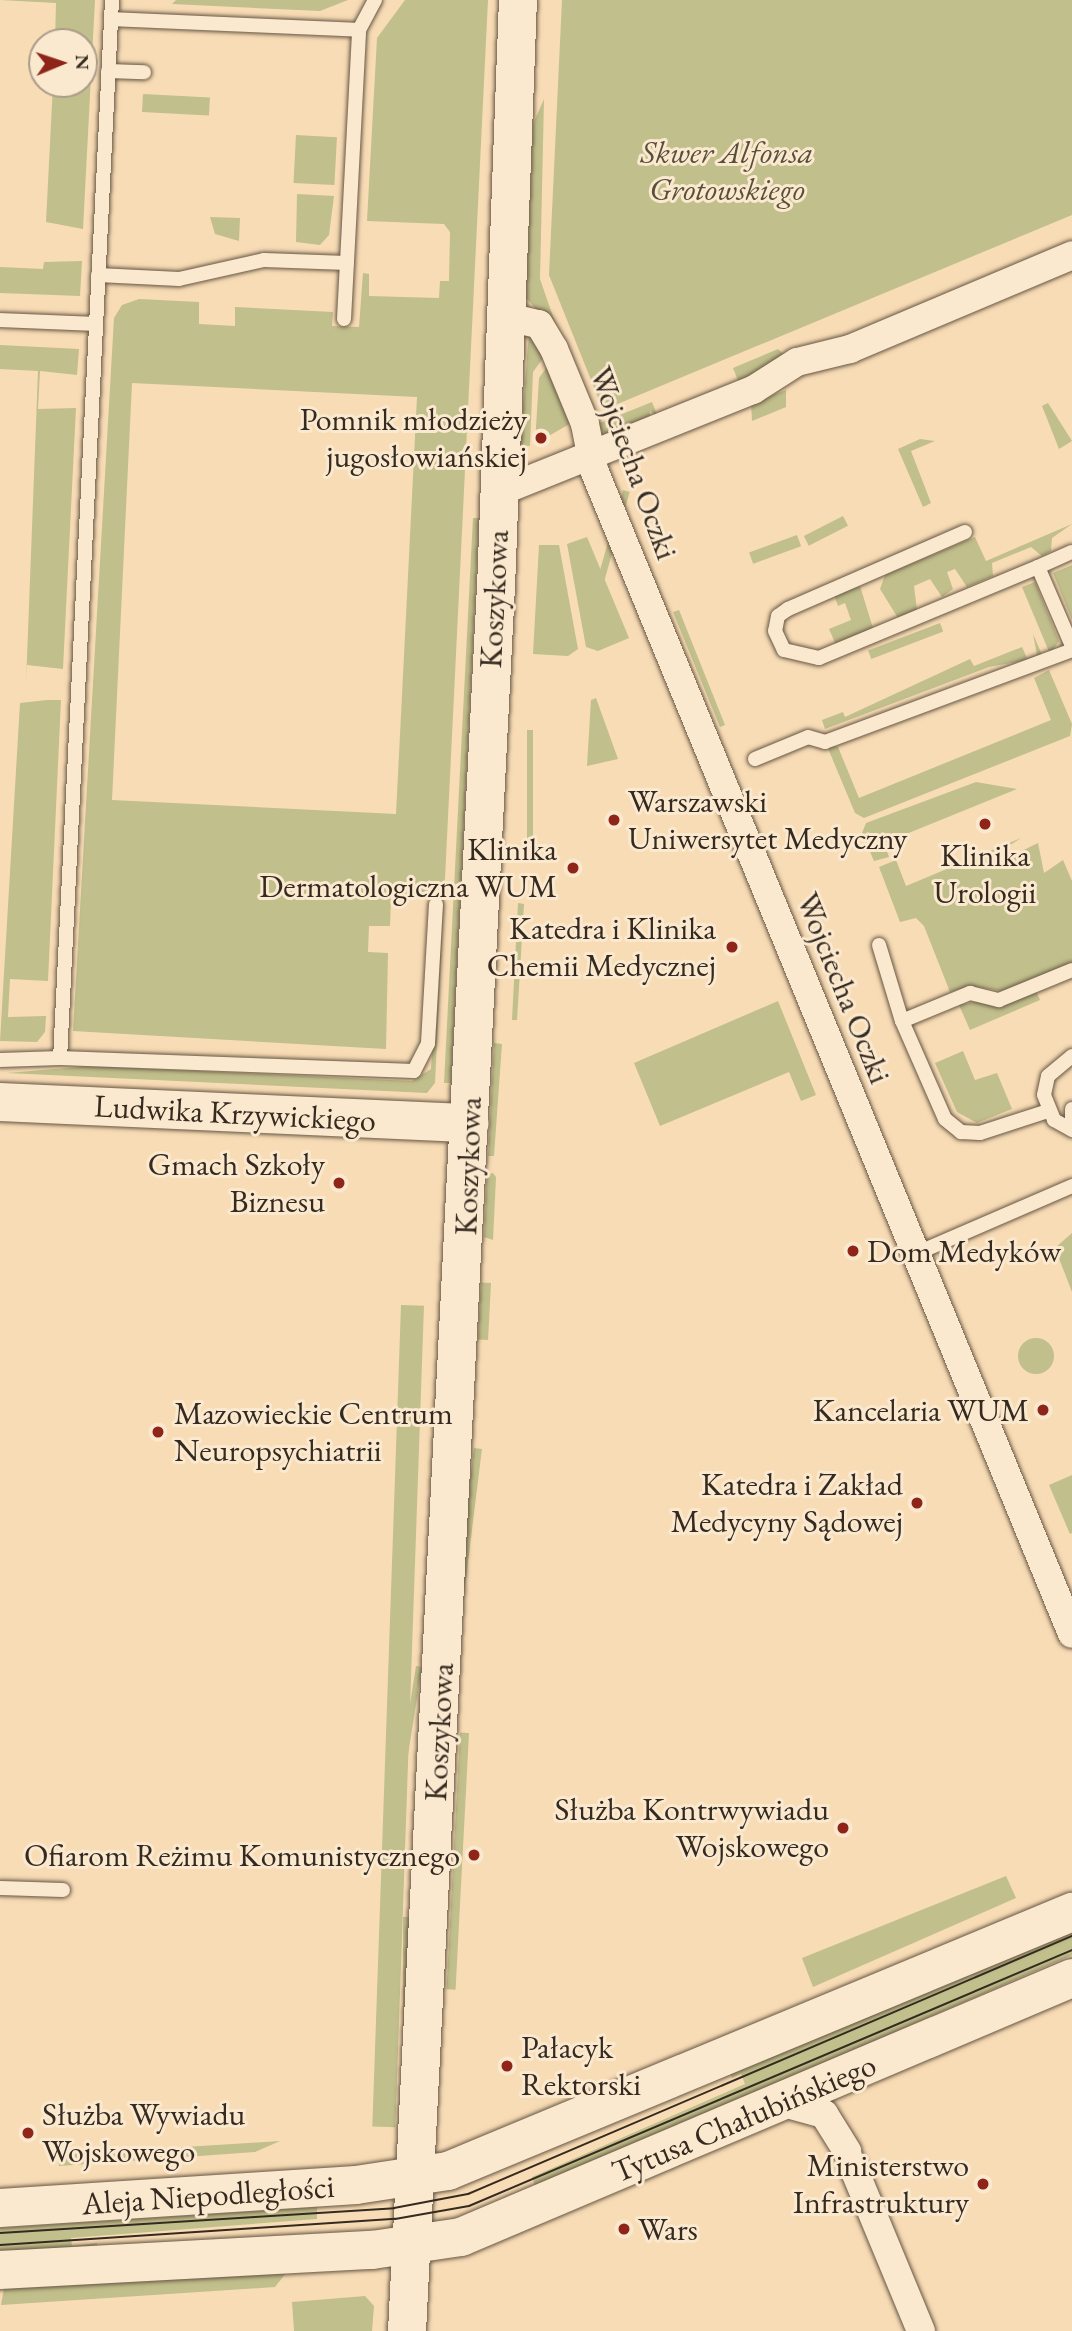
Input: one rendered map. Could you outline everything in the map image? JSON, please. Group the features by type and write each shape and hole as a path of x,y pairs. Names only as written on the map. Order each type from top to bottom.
{"street":[{"name":"Koszykowa","path":"407,2331 470,1123 518,0"},
{"path":"499,492 753,390 805,379 850,349 1072,255"},
{"name":"Wojciecha Oczki","path":"503,316 532,320 545,331 585,424 591,456 1072,1634"},
{"name":"Ludwika Krzywickiego","path":"0,1102 470,1123"},
{"name":"Tytusa Chałubińskiego","path":"416,2178 482,2159 1072,1912"},
{"name":"Tytusa Chałubińskiego","path":"412,2246 490,2228 1072,1978"},
{"path":"780,2102 824,2114 849,2157 921,2331"},
{"name":"Aleja Niepodległości","path":"0,2208 416,2178"},
{"name":"Aleja Niepodległości","path":"0,2270 412,2246"}],"lane":[{"path":"61,1058 111,0"},
{"path":"344,318 359,30 374,0"},
{"path":"111,19 359,30"},
{"path":"108,71 144,72"},
{"path":"98,275 179,279 264,260 347,263"},
{"path":"0,320 96,324"},
{"path":"965,532 788,609 778,617 775,631 784,650 819,658 1072,552"},
{"path":"755,759 808,737 825,742 1072,648 1038,567"},
{"path":"0,1060 61,1058 414,1071 428,1043 436,904"},
{"path":"879,945 902,1021 940,1110 961,1132 980,1133 1048,1111"},
{"path":"902,1021 970,993 999,1000 1072,970"},
{"path":"1048,1111 1048,1076 1072,1056"},
{"path":"1072,1109 1072,1124"},
{"path":"1048,1111 1072,1130"},
{"path":"915,1254 1072,1186"},
{"path":"0,1888 63,1890"}],"green space":[{"path":"0,0 95,0 94,28 55,28 56,3"},
{"path":"176,0 348,0 320,11 172,4"},
{"path":"405,0 488,0 435,1083 427,1093 7,1073 91,1066 412,1081 431,1069 440,898 391,897 390,926 369,926 368,952 388,953 386,1049 73,1031 114,318 122,305 139,299 199,302 199,324 235,326 235,307 333,312 332,326 359,327 363,273 369,274 369,296 439,298 440,281 449,281 450,232 444,224 367,221 377,38","holes":["132,383 417,397 396,814 112,800"]},
{"name":"Skwer Alfonsa Grotowskiego","path":"562,0 1072,0 1072,215 603,410 549,275"},
{"path":"143,94 210,98 209,115 142,112"},
{"path":"52,98 90,98 83,229 46,222"},
{"path":"544,99 540,279 559,334 526,298 533,124"},
{"path":"296,135 337,137 334,185 293,183"},
{"path":"297,194 334,196 329,235 320,245 296,242"},
{"path":"210,217 240,218 239,241 215,234"},
{"path":"82,261 80,296 0,293 0,267 43,269 44,262"},
{"path":"529,333 546,354 533,372 530,446 520,445"},
{"path":"0,345 79,349 77,375 40,371 38,409 76,408 63,669 27,665 26,684 38,371 0,369"},
{"path":"778,349 788,358 739,383 733,368"},
{"path":"550,363 571,423 535,444 539,378"},
{"path":"786,390 786,407 752,421 751,403"},
{"path":"652,402 658,417 650,411 649,421 606,434 595,425"},
{"path":"1048,403 1072,441 1059,449 1042,406"},
{"path":"920,439 935,441 911,451 931,503 923,507 898,449"},
{"path":"623,490 630,492 599,599 592,597"},
{"path":"843,516 848,526 809,546 804,536"},
{"path":"473,518 479,518 451,1083 444,1083"},
{"path":"1072,524 1052,538 1051,551 1042,556 1031,547 992,563 993,576 967,587 955,569 947,572 953,589 942,597 930,579 914,586 917,610 898,618 880,589 885,575 975,537 986,561"},
{"path":"797,535 801,546 753,564 749,552"},
{"path":"587,537 629,638 598,651 586,647 567,544"},
{"path":"539,545 559,545 578,649 568,656 533,654"},
{"path":"1072,565 1072,620 1053,573"},
{"path":"1035,582 1059,641 1050,654 1022,587"},
{"path":"860,586 873,628 836,645 829,629 851,620 845,603 838,606 834,595"},
{"path":"679,610 725,725 720,727 673,612"},
{"path":"940,623 943,631 871,659 868,651"},
{"path":"1033,634 1043,657 989,667 825,729 822,720 843,712 845,717 970,659 974,666 1022,647 1027,658 1037,655"},
{"path":"1049,670 1072,724 1070,736 864,818 855,813 827,746 838,747 859,798 1051,720 1034,678"},
{"path":"596,698 618,759 587,766 591,700"},
{"path":"61,700 48,981 10,979 8,1017 46,1016 45,1032 37,1042 0,1041 20,703"},
{"path":"527,730 533,730 533,846 527,846"},
{"path":"976,782 1017,789 884,843 889,857 874,861 862,833 866,823"},
{"path":"1021,838 987,860 991,866 1038,843 1044,873 1063,860 1072,881 1072,964 1002,991 970,986 950,992 924,926 916,918 900,922 879,867 896,860 906,886"},
{"path":"518,903 524,904 517,1020 512,1020"},
{"path":"1036,991 1040,1000 970,1030 959,1005"},
{"path":"778,1001 816,1095 801,1101 789,1072 660,1126 634,1063"},
{"path":"494,1043 502,1044 494,1156 488,1156"},
{"path":"963,1051 975,1080 997,1073 1012,1109 977,1123 957,1112 935,1063"},
{"path":"493,1173 496,1177 493,1240 484,1237 487,1174"},
{"path":"1072,1233 1072,1292 1055,1248"},
{"path":"481,1282 491,1283 488,1340 478,1339"},
{"path":"401,1305 424,1306 395,2127 372,2126"},
{"path":"1036,1338 1048,1344 1054,1356 1048,1368 1036,1374 1024,1368 1018,1356 1024,1344"},
{"path":"474,1448 482,1449 450,1710 442,1709"},
{"path":"1072,1475 1072,1533 1070,1534 1049,1485"},
{"path":"416,1666 422,1667 400,1805 394,1804"},
{"path":"460,1733 469,1733 456,1990 447,1989"},
{"path":"1006,1876 1016,1898 813,1987 802,1958"},
{"path":"403,1917 410,1917 410,2094 403,2094"},
{"path":"1072,1930 1072,1955 536,2188 532,2177 745,2084 741,2074 732,2078 730,2072"},
{"path":"280,2141 255,2152 59,2166 58,2155"},
{"path":"317,2207 317,2219 71,2238 72,2246 97,2243 97,2250 0,2250 0,2228"},
{"path":"286,2273 275,2287 1,2305 4,2288"},
{"path":"365,2296 374,2306 372,2331 294,2331 292,2302"}],"tram line":[{"path":"0,2233 394,2208 468,2194 1072,1936"},
{"path":"0,2245 395,2219 469,2206 1072,1950"}],"place":[{"name":"Pomnik młodzieży jugosłowiańskiej","path":"541,438"},
{"name":"Warszawski Uniwersytet Medyczny","path":"614,820"},
{"name":"Klinika Urologii","path":"985,824"},
{"name":"Klinika Dermatologiczna WUM","path":"573,868"},
{"name":"Katedra i Klinika Chemii Medycznej","path":"732,947"},
{"name":"Gmach Szkoły Biznesu","path":"339,1183"},
{"name":"Dom Medyków","path":"853,1251"},
{"name":"Kancelaria WUM","path":"1043,1410"},
{"name":"Mazowieckie Centrum Neuropsychiatrii","path":"158,1432"},
{"name":"Katedra i Zakład Medycyny Sądowej","path":"917,1503"},
{"name":"Służba Kontrwywiadu Wojskowego","path":"843,1828"},
{"name":"Ofiarom Reżimu Komunistycznego","path":"474,1855"},
{"name":"Pałacyk Rektorski","path":"507,2066"},
{"name":"Służba Wywiadu Wojskowego","path":"28,2133"},
{"name":"Ministerstwo Infrastruktury","path":"983,2184"},
{"name":"Wars","path":"624,2229"}]}
